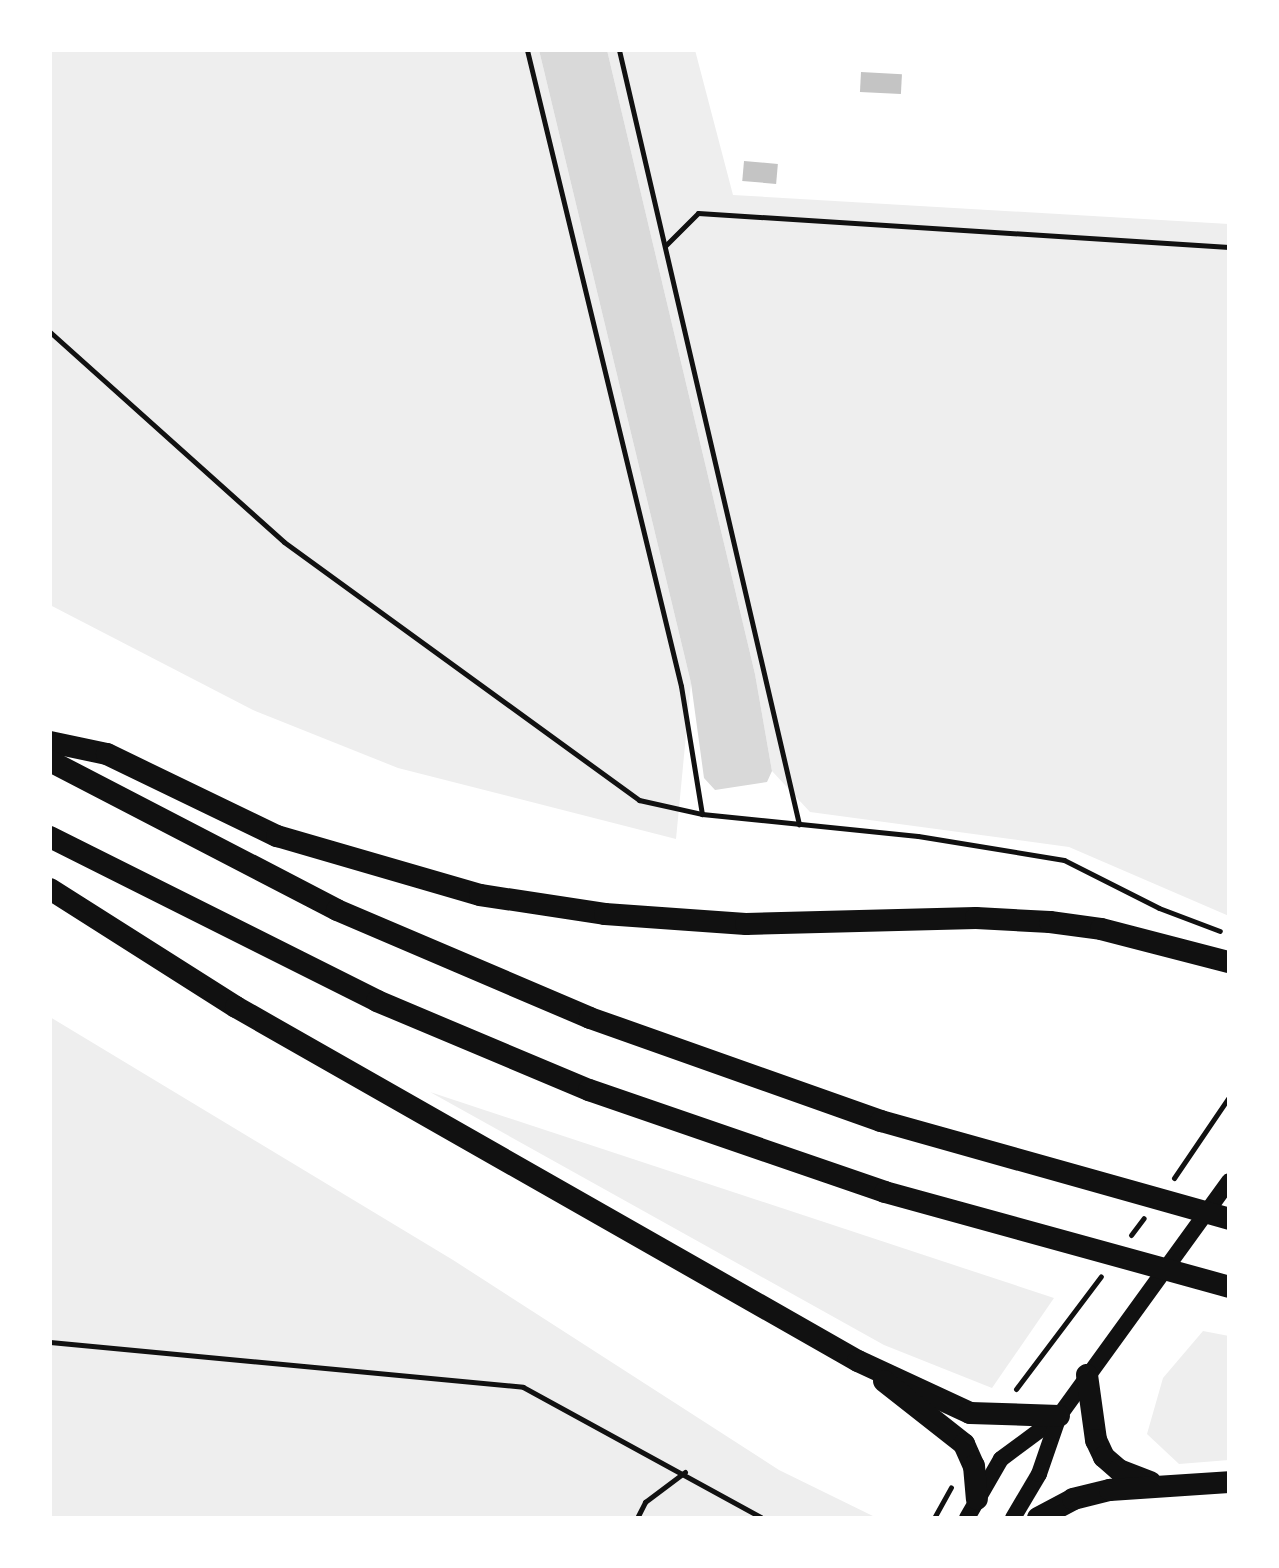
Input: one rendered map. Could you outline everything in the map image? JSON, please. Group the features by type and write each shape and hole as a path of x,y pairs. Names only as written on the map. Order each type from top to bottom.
{"highway":[{"path":"50,742 107,754 277,836 480,895 605,914 731,923 976,918 1050,922 1101,929 1203,958 1229,962"},
{"path":"50,761 337,910 590,1018 881,1121 1229,1219"},
{"path":"50,837 377,1001 601,1095 899,1197 1229,1287"},
{"path":"50,889 236,1007 858,1361 970,1413 1059,1416"},
{"path":"1203,958 1229,971"},
{"path":"858,1361 957,1435 970,1453 972,1508"},
{"path":"1087,1375 1096,1440 1104,1457 1135,1479 1164,1486"},
{"path":"1038,1518 1090,1494 1229,1482"}],"main road":[{"path":"1013,1518 1039,1474 1059,1416 1229,1181"},
{"path":"972,1508 1001,1459 1059,1416"}],"path":[{"path":"527,50 681,686 702,814"},
{"path":"619,50 799,824"},
{"path":"665,246 698,213 1229,247"},
{"path":"50,332 284,542 639,800 702,814 1064,860 1159,908 1229,935"},
{"path":"1171,1181 1229,1097"},
{"path":"1127,1242 1153,1206"},
{"path":"1082,1302 1109,1266"},
{"path":"50,1342 523,1387 685,1472 762,1518"},
{"path":"637,1518 645,1502 685,1472"}],"shaded area":[{"path":"50,50 539,50 691,683 676,839 398,768 253,710 50,605"},
{"path":"539,50 607,50 755,674 772,771 767,782 715,790 704,778 691,683"},
{"path":"607,50 695,50 733,195 1229,224 1229,916 1069,847 810,812 772,771 755,674"},
{"path":"50,1017 453,1260 779,1470 877,1518 50,1518"},
{"path":"430,1092 1054,1298 992,1388 884,1345"},
{"path":"1203,1331 1229,1336 1229,1460 1179,1464 1147,1434 1163,1378"}],"building":[{"path":"861,72 902,74 901,94 860,92"},
{"path":"744,161 778,164 776,184 742,181"}]}
